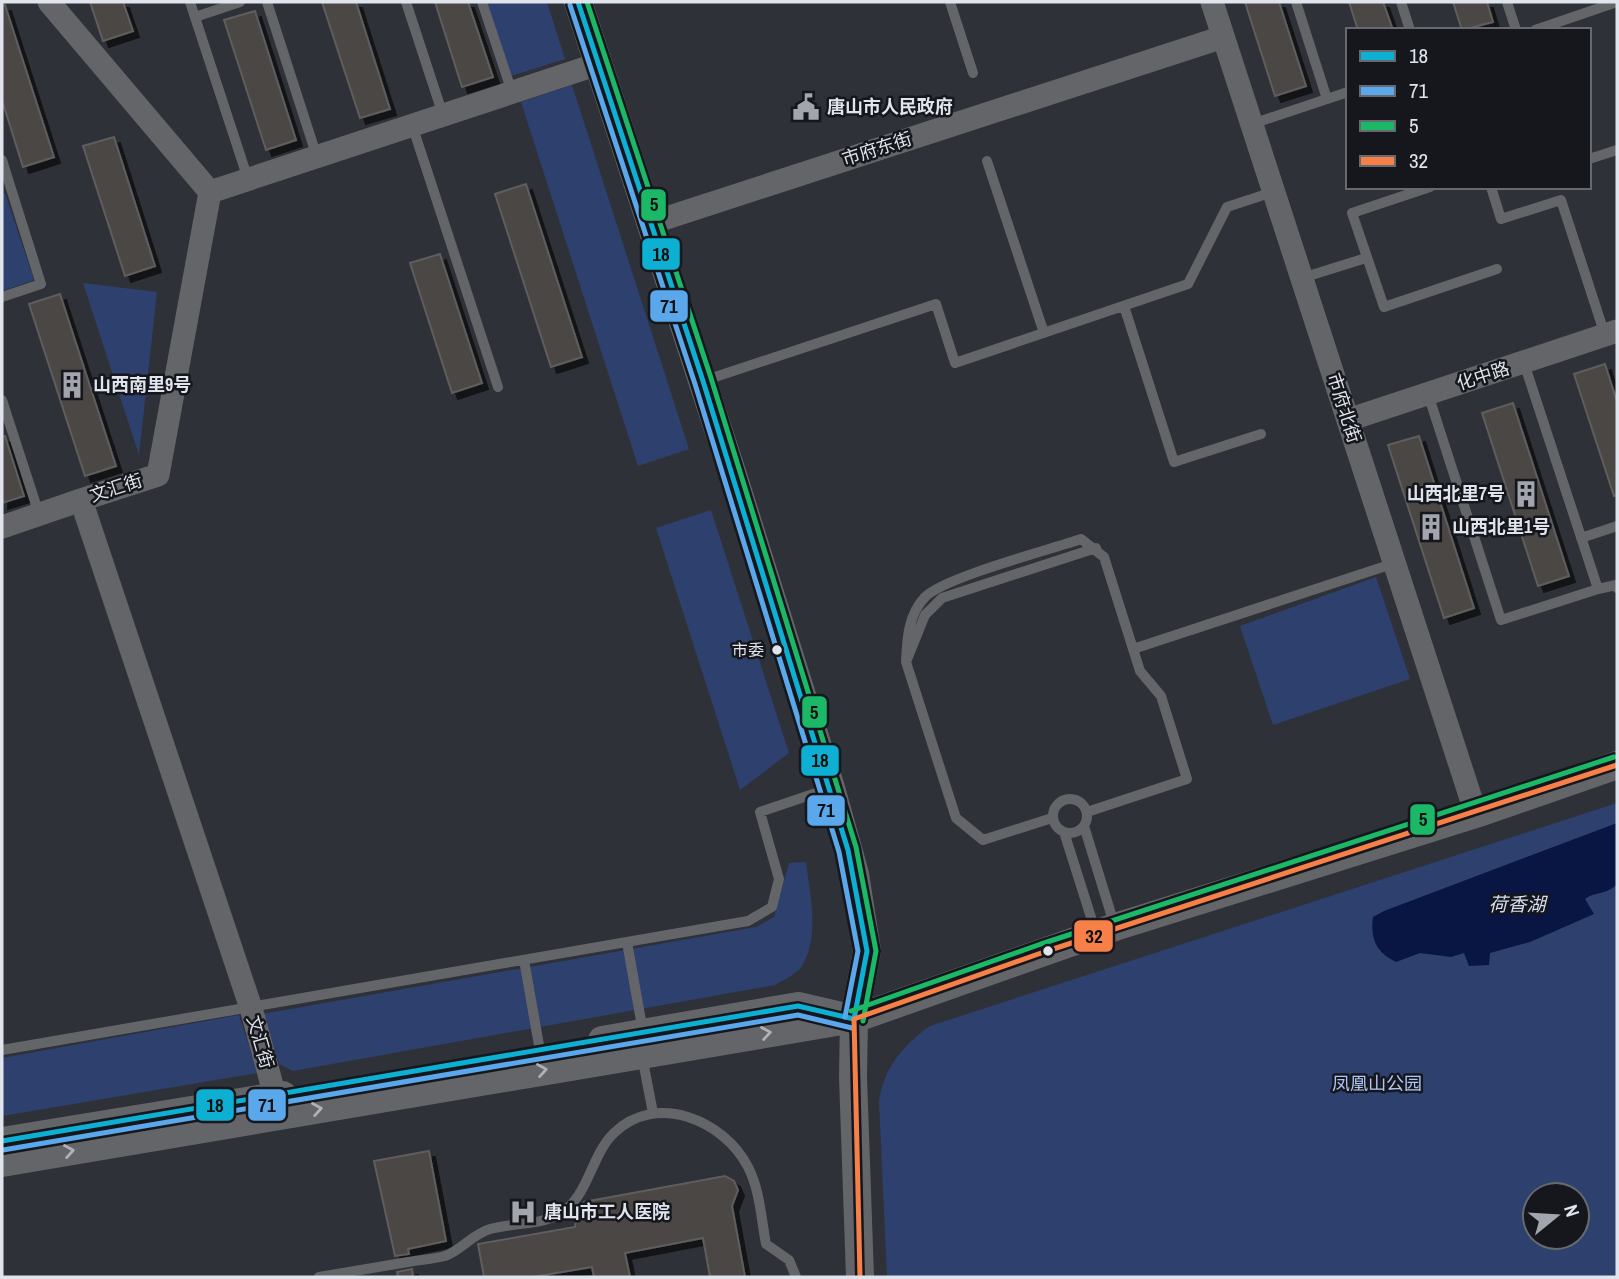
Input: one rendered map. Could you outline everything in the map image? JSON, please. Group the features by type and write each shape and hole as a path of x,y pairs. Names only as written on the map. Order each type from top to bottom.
{"street":[{"path":"49,2 210,192 598,64"},
{"path":"578,2 703,381 831,788 855,874 867,951 854,1019 853,1077 860,1277"},
{"name":"市府北街","path":"1212,2 1476,814"},
{"name":"市府东街","path":"651,223 1223,37"},
{"name":"文汇街","path":"210,192 158,475 81,500 251,1009 275,1096"},
{"name":"化中路","path":"1349,420 1611,333"},
{"path":"2,527 81,500"},
{"path":"2,1163 642,1043 798,1006 854,1019 1106,930 1476,814 1617,765"},
{"path":"2,1141 540,1051 642,1043"}],"lane":[{"path":"190,2 248,179"},
{"path":"195,16 240,2"},
{"path":"267,2 317,157"},
{"path":"406,2 443,115"},
{"path":"482,2 512,92"},
{"path":"950,2 973,73"},
{"path":"1296,2 1327,99"},
{"path":"1401,2 1409,28"},
{"path":"1507,2 1515,28"},
{"path":"1541,28 1614,2"},
{"path":"1252,124 1346,93"},
{"path":"412,125 498,387"},
{"path":"1591,158 1617,150"},
{"path":"2,160 41,284 2,297"},
{"path":"987,161 1044,333"},
{"path":"1424,189 1352,213 1384,307 1497,269"},
{"path":"1492,189 1501,219 1561,200"},
{"path":"1558,189 1611,333"},
{"path":"703,381 936,304 955,363 1188,284 1227,207 1273,192"},
{"path":"1302,278 1366,258"},
{"path":"1124,306 1174,462 1261,434"},
{"path":"1524,363 1598,589"},
{"path":"1428,394 1501,621 1598,589 1616,585 1617,589"},
{"path":"2,400 39,514"},
{"path":"1581,538 1617,526"},
{"path":"1052,818 983,840 956,818 906,662 907,628 925,597 945,584 1081,540 1096,548 1104,557 1140,671 1161,696 1186,779 1087,812"},
{"path":"1133,649 1395,563"},
{"path":"2,1050 243,1006 251,1009 760,916 772,906 779,879 760,812 831,788"},
{"path":"1084,825 1075,833 1064,832 1056,827 1052,818 1055,806 1064,799 1081,802 1087,812 1084,825 1106,930"},
{"path":"1064,832 1106,930"},
{"path":"627,942 653,1112"},
{"path":"524,960 540,1051"},
{"path":"318,1277 446,1255 489,1229 554,1217 566,1210 578,1197 600,1150 614,1132 632,1120 653,1112 675,1112 719,1133 747,1164 756,1184 766,1244 789,1260 796,1277"}],"green space":[{"path":"487,2 547,2 565,59 511,76"},
{"path":"572,85 689,449 638,466 521,102"},
{"path":"5,193 34,280 2,291 2,194"},
{"path":"83,283 157,292 139,455"},
{"path":"711,510 789,753 740,790 656,528"},
{"path":"1376,577 1410,679 1273,725 1240,626"},
{"name":"凤凰山公园","path":"1617,803 1617,1277 887,1277 879,1102 890,1068 911,1041 930,1026"},
{"path":"806,862 812,915 808,954 800,969 775,985 293,1071 279,1064 262,1014 756,927 774,917 789,863"},
{"path":"239,1015 258,1073 2,1116 2,1058"}],"water":[{"name":"荷香湖","path":"1617,823 1617,884 1585,899 1594,914 1530,942 1490,953 1489,965 1469,966 1464,953 1451,957 1420,953 1396,962 1376,944 1373,917 1384,911"}],"building":[{"path":"90,2 123,2 133,31 103,41"},
{"path":"322,2 356,2 390,109 360,118"},
{"path":"435,2 468,2 493,77 462,87"},
{"path":"1245,2 1279,2 1306,86 1275,96"},
{"path":"1349,2 1383,2 1392,28 1357,28"},
{"path":"1453,2 1487,2 1493,22 1461,28"},
{"path":"5,5 54,157 23,167 2,100 2,6"},
{"path":"255,11 296,140 266,150 224,20"},
{"path":"114,137 155,266 125,276 83,146"},
{"path":"526,184 582,357 551,367 495,194"},
{"path":"440,254 482,383 452,393 410,263"},
{"name":"山西南里9号","path":"60,294 116,466 85,476 29,304"},
{"path":"1605,364 1617,402 1617,495 1614,496 1574,374"},
{"name":"山西北里7号","path":"1513,403 1569,576 1538,586 1482,413"},
{"path":"5,436 24,496 2,503 2,437"},
{"name":"山西北里1号","path":"1419,436 1474,608 1444,618 1388,445"},
{"path":"429,1151 446,1241 408,1249 409,1254 395,1256 374,1161"},
{"path":"725,1176 734,1181 738,1190 732,1206 745,1277 710,1277 703,1238 625,1253 630,1277 594,1277 592,1267 532,1277 484,1277 478,1244 575,1227 577,1212 584,1202"},
{"path":"412,1269 413,1277 398,1277 397,1272"}],"transit line":[{"name":"18","path":"578,2 703,381 848,850 867,951 854,1019"},
{"name":"5","path":"587,2 711,378 856,847 876,951 863,1021"},
{"name":"71","path":"570,5 695,384 839,852 858,951 845,1017"},
{"name":"5","path":"851,1011 1041,944 1614,757"},
{"name":"32","path":"854,1019 1044,952 1617,765"},
{"name":"18","path":"2,1141 798,1006 854,1019"},
{"name":"71","path":"3,1150 798,1015 852,1028"},
{"name":"32","path":"854,1019 860,1277"}],"place":[{"name":"唐山市人民政府","path":"806,107"},
{"name":"山西南里9号","path":"72,385"},
{"name":"山西北里7号","path":"1526,494"},
{"name":"山西北里1号","path":"1431,527"},
{"name":"市委","path":"777,650"},
{"name":"唐山市工人医院","path":"523,1212"}]}
